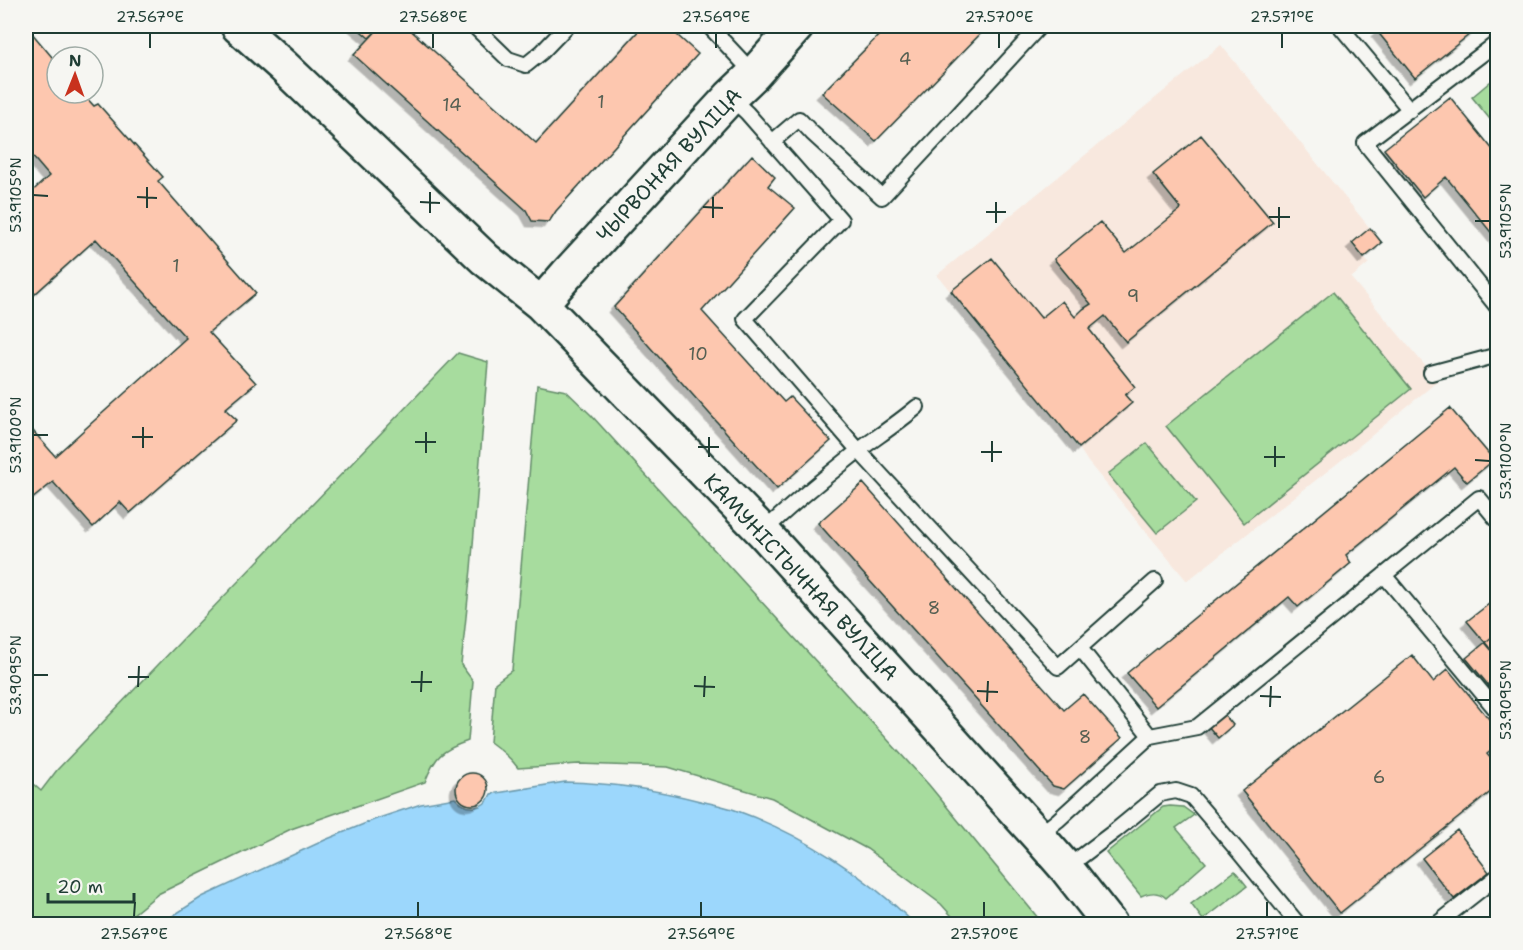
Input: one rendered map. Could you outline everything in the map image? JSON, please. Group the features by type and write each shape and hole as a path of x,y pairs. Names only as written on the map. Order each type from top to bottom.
{"street":[{"name":"КАМУНІСТЫЧНАЯ ВУЛІЦА","path":"238,26 485,258 541,304 763,532 1038,836 1110,924"},
{"name":"ЧЫРВОНАЯ ВУЛІЦА","path":"541,304 797,26"}],"lane":[{"path":"474,26 507,59 526,65 567,26"},
{"path":"709,26 754,74"},
{"path":"772,142 799,119 882,197 1040,26"},
{"path":"1340,26 1410,110"},
{"path":"1497,42 1365,143 1497,308"},
{"path":"730,97 841,220 745,319 858,451 1058,667 1155,581"},
{"path":"1431,373 1497,355"},
{"path":"763,532 858,451 917,406"},
{"path":"1038,836 1150,736 1197,727 1479,498 1497,521"},
{"path":"1384,575 1497,712"},
{"path":"1080,648 1150,736"},
{"path":"1066,868 1160,794 1176,791 1191,796 1298,924"},
{"path":"1437,924 1497,876"}],"shaded area":[{"path":"1221,45 1382,243 1364,258 1369,263 1351,278 1438,381 1187,581 937,275"}],"green space":[{"path":"1497,76 1497,128 1472,97"},
{"path":"1333,292 1411,389 1244,523 1166,426"},
{"path":"458,353 488,362 461,665 473,681 468,741 440,755 425,782 291,829 158,894 121,924 26,924 26,778 41,791 57,770"},
{"path":"537,385 566,391 591,415 929,785 1043,924 959,924 941,904 867,849 772,798 668,767 579,764 518,768 490,742 495,683 512,670"},
{"path":"1147,443 1196,502 1157,533 1108,474"},
{"path":"1163,807 1183,807 1194,815 1176,828 1206,863 1166,898 1154,893 1141,896 1106,853"},
{"path":"1235,871 1247,886 1203,920 1191,904"}],"water":[{"path":"565,782 616,785 666,793 727,807 760,820 808,844 854,873 915,924 160,924 202,897 376,819 421,804 455,798 464,805 474,807 484,804 491,794"}],"building":[{"path":"26,26 45,49 45,105 99,105 163,177 158,181 256,293 209,332 256,383 225,409 237,420 130,513 120,502 93,527 53,482 26,504 26,423 55,456 186,338 96,239 26,302 26,197 49,176 26,149"},
{"path":"355,26 381,26 369,38"},
{"path":"381,26 406,26 536,143 643,26 667,26 698,54 556,211 549,222 532,221 526,210 354,55"},
{"path":"888,26 988,26 876,141 822,93"},
{"path":"1383,26 1480,26 1415,78 1377,31"},
{"path":"1450,97 1498,156 1498,241 1446,177 1423,197 1384,149"},
{"path":"1201,135 1273,222 1126,342 1105,316 1089,329 1135,387 1125,395 1132,403 1079,448 951,291 992,258 1041,318 1062,301 1075,317 1091,304 1054,259 1100,222 1126,253 1181,209 1153,174"},
{"path":"752,155 775,177 768,186 795,208 702,311 784,402 790,397 831,441 777,489 614,307"},
{"path":"1370,228 1382,243 1364,258 1352,243"},
{"path":"1450,408 1494,460 1467,482 1454,467 1346,555 1351,563 1298,607 1289,597 1156,707 1127,673"},
{"path":"863,483 1064,710 1083,694 1122,738 1064,789 1053,786 818,523"},
{"path":"1498,597 1498,658 1467,621"},
{"path":"1498,632 1498,697 1466,658"},
{"path":"1412,655 1433,682 1448,669 1498,730 1498,745 1487,754 1498,767 1498,786 1340,913 1242,791"},
{"path":"1223,713 1233,725 1218,738 1208,726"},
{"path":"472,773 483,778 488,789 483,800 472,805 461,800 456,789 461,778"},
{"path":"1457,830 1489,872 1454,899 1422,858"}]}
